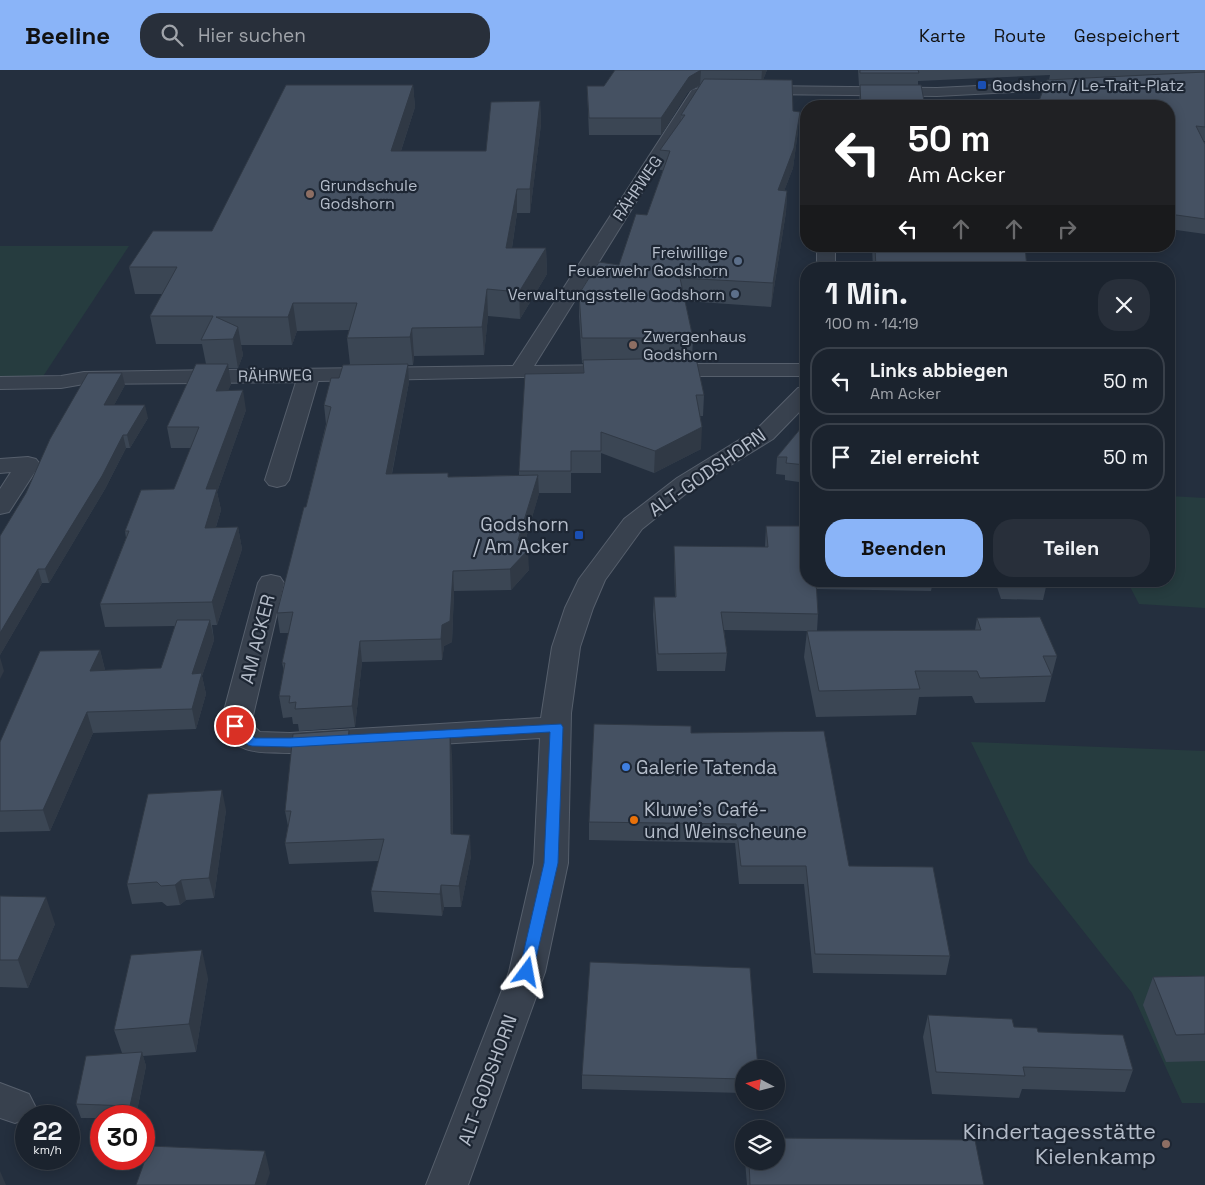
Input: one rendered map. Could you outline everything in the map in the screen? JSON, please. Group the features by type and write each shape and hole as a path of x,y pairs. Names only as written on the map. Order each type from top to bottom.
{"street":[{"path":"832,100 833,84"},
{"path":"742,90 833,84 937,92 1098,84"},
{"name":"RÄHRWEG","path":"520,371 628,200 665,146 706,92"},
{"name":"RÄHRWEG","path":"0,382 61,382 84,378 520,371 800,370"},
{"path":"278,480 309,375"},
{"name":"ALT-GODSHORN","path":"447,1185 527,972 551,863 556,713 566,647 592,579 633,524 662,500 765,434 800,399"},
{"path":"0,466 28,464 0,507"},
{"name":"AM ACKER","path":"270,582 235,726 252,742 290,743 556,727"}],"green space":[{"path":"0,246 129,246 36,387 0,387"},
{"path":"1175,496 1205,498 1205,608 1139,604 1130,587 1175,587"},
{"path":"971,742 1205,751 1205,1103 1182,1103 1132,993 1029,862"}],"building":[{"path":"615,70 701,70 689,77 661,118 589,118 587,86 604,86"},
{"path":"860,70 918,70 919,73 860,73"},
{"path":"1205,72 1205,127 1196,126 1205,144 1205,219 1175,215 1175,100 1039,100 1047,80"},
{"path":"704,79 792,80 793,111 800,112 794,148 778,190 787,191 773,283 680,278 693,338 582,338 579,294 599,262 619,265 636,214 647,215 670,151 660,150 685,115 681,115"},
{"path":"286,85 413,85 391,151 486,151 491,102 540,101 530,189 517,189 506,248 546,248 519,292 487,289 482,327 412,328 410,337 347,338 357,303 293,303 288,317 216,317 238,327 233,339 201,340 213,316 150,316 177,267 129,267 153,231 212,231"},
{"path":"860,85 921,85 924,100 861,100"},
{"path":"875,252 1026,252 1026,262 876,262"},
{"path":"696,358 704,395 696,395 702,427 655,451 601,432 601,451 571,451 571,471 519,471 525,374 584,373 583,360"},
{"path":"196,364 228,364 216,391 243,390 206,489 217,489 205,528 238,527 212,602 100,604 129,531 125,531 141,490 174,489 199,427 167,427"},
{"path":"408,364 386,474 448,473 448,477 538,475 518,540 528,550 510,569 453,571 450,621 442,625 441,639 360,641 352,706 295,709 296,702 289,703 290,696 279,696 285,663 282,663 293,612 277,613 331,407 324,405 331,378 339,378 343,365"},
{"path":"88,373 122,373 104,405 145,405 127,435 123,435 102,476 45,569 38,569 0,633 0,536 26,493 50,439"},
{"path":"800,429 800,464 786,463 787,457 777,457"},
{"path":"766,526 800,526 800,587 816,587 818,614 721,612 727,653 658,654 654,597 676,597 674,546 768,547"},
{"path":"1040,617 1057,656 1043,656 1052,676 980,678 977,671 915,671 920,689 819,691 807,631 981,630 977,618"},
{"path":"177,620 210,620 192,674 202,673 192,709 87,712 43,810 0,811 0,742 40,651 100,650 90,671 161,668"},
{"path":"594,724 691,726 691,733 824,731 849,866 933,867 950,956 815,954 806,866 741,866 736,824 589,822"},
{"path":"349,730 348,740 450,733 451,834 470,835 459,886 441,885 440,894 371,891 384,839 285,843 291,811 285,811 293,734"},
{"path":"222,790 209,878 181,880 175,885 161,886 157,882 127,884 148,794"},
{"path":"0,896 46,897 18,960 0,960"},
{"path":"202,950 189,1024 114,1030 131,955"},
{"path":"590,962 750,968 757,1060 735,1060 735,1079 582,1075"},
{"path":"1205,976 1205,1034 1176,1035 1153,977"},
{"path":"928,1015 1012,1019 1014,1027 1037,1028 1038,1032 1123,1035 1133,1070 1023,1067 1025,1076 936,1072"},
{"path":"142,1052 130,1105 76,1104 86,1056"},
{"path":"785,1138 975,1140 984,1185 750,1185 749,1170 785,1170"},
{"path":"155,1146 265,1151 255,1185 136,1185 141,1170 155,1170"}],"place":[{"name":"Godshorn / Le-Trait-Platz","path":"982,85"},
{"name":"Grundschule Godshorn","path":"310,194"},
{"name":"Freiwillige Feuerwehr Godshorn","path":"738,261"},
{"name":"Verwaltungsstelle Godshorn","path":"735,294"},
{"name":"Zwergenhaus Godshorn","path":"633,345"},
{"name":"Godshorn / Am Acker","path":"579,535"},
{"name":"Galerie Tatenda","path":"626,767"},
{"name":"Kluwe's Café- und Weinscheune","path":"634,820"},
{"name":"Kindertagesstätte Kielenkamp","path":"1166,1144"}],"route":[{"path":"235,726 252,742 290,743 556,727 551,863 527,972"}]}
